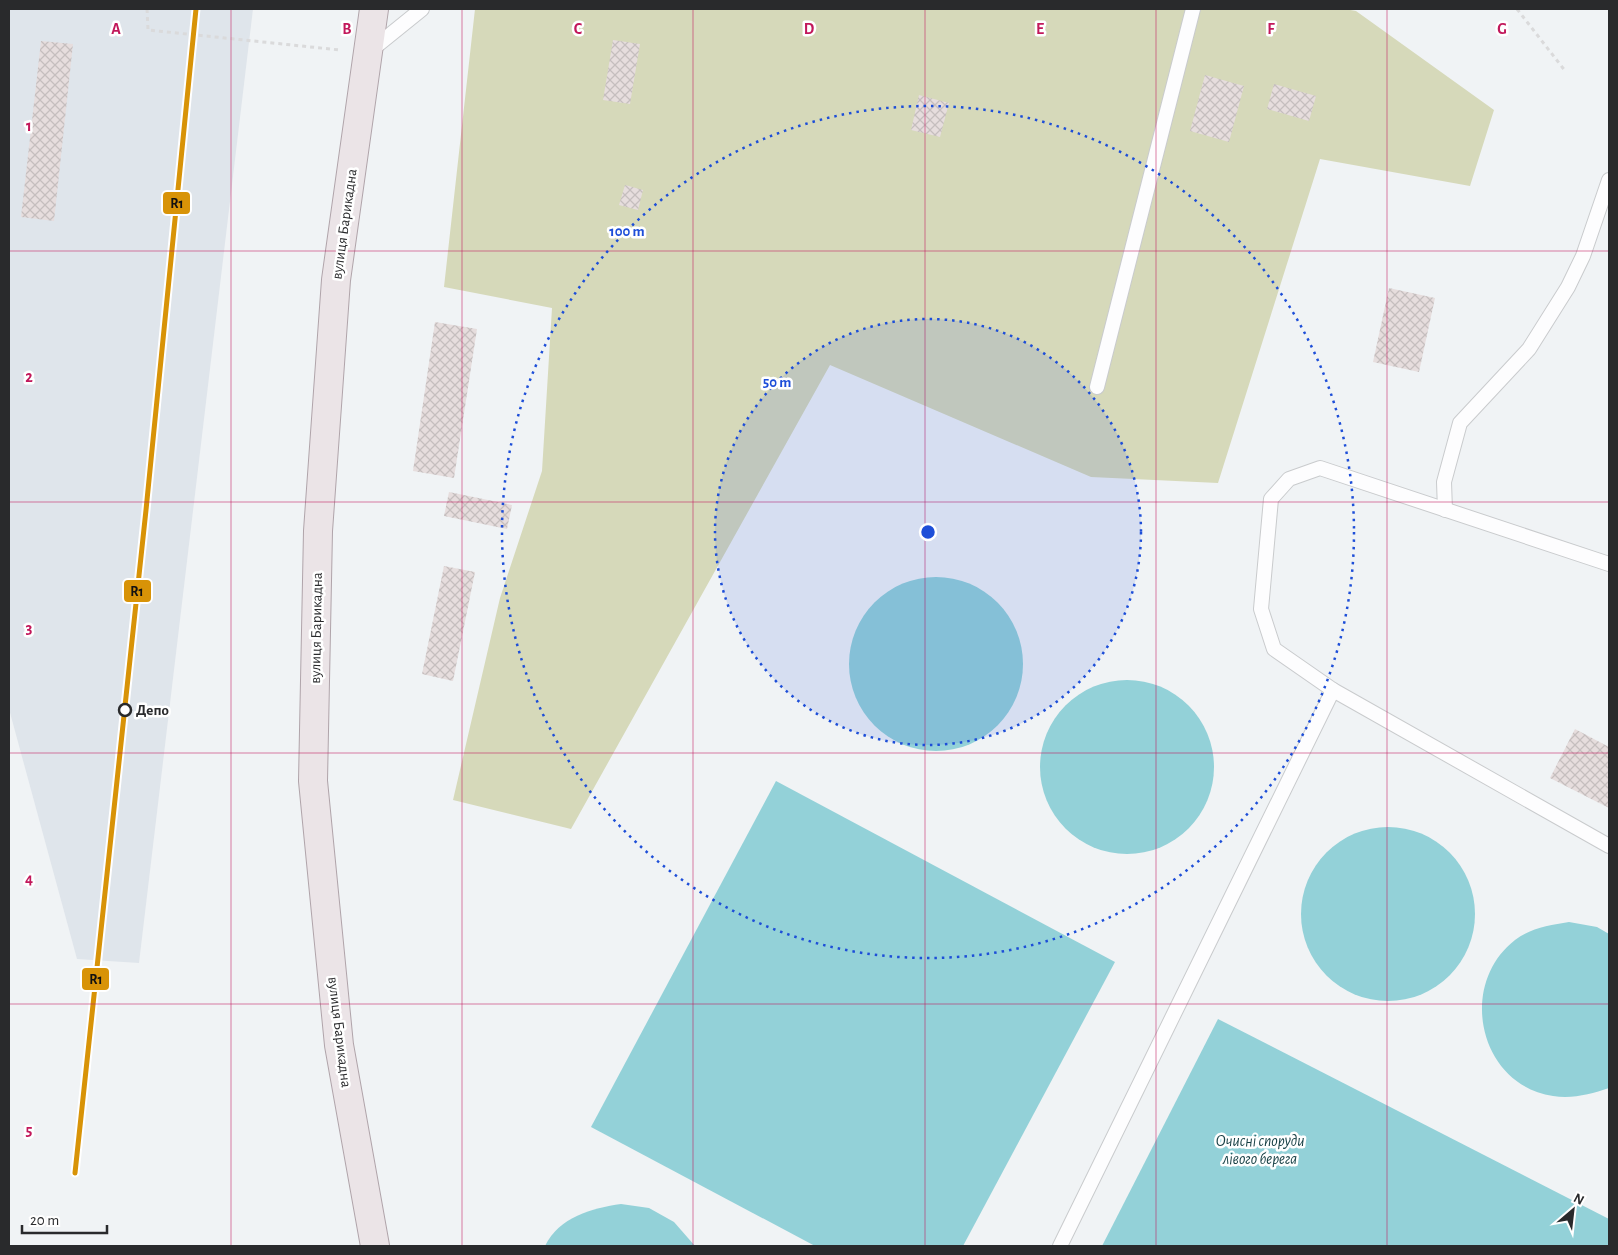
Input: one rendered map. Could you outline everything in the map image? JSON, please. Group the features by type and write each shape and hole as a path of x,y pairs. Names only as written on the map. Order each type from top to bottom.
{"main road":[{"name":"вулиця Барикадна","path":"374,9 336,280 318,531 313,781 339,1045 375,1246"}],"lane":[{"path":"368,53 422,9"},
{"path":"1097,388 1192,9"},
{"path":"1445,510 1444,482 1460,423 1529,349 1568,287 1583,256 1609,180"},
{"path":"1609,564 1320,468 1289,479 1271,499 1261,609 1274,649 1333,690 1609,846"},
{"path":"1060,1246 1333,690"}],"path":[{"path":"147,9 148,30 368,53"},
{"path":"1517,9 1566,72"}],"shaded area":[{"path":"9,9 253,9 139,963 77,959 9,709"}],"green space":[{"path":"475,9 1345,9 1356,11 1494,110 1470,186 1320,159 1218,483 1091,477 830,365 571,829 453,800 500,598 542,471 552,308 444,287"}],"water":[{"path":"936,577 953,579 977,587 1003,609 1013,623 1019,639 1023,664 1021,681 1013,705 991,731 977,741 961,747 936,751 919,749 895,741 869,719 859,705 853,689 849,664 851,647 859,623 881,597 895,587 911,581"},
{"path":"1127,680 1144,682 1168,690 1194,712 1204,726 1210,742 1214,767 1212,784 1204,808 1182,834 1168,844 1152,850 1127,854 1110,852 1086,844 1060,822 1050,808 1044,792 1040,767 1042,750 1050,726 1072,700 1086,690 1102,684"},
{"path":"776,781 1115,962 963,1246 815,1246 591,1127"},
{"path":"1388,827 1405,829 1429,837 1455,859 1465,873 1471,889 1475,914 1473,931 1465,955 1443,981 1429,991 1413,997 1388,1001 1371,999 1347,991 1321,969 1311,955 1305,939 1301,914 1303,897 1311,873 1333,847 1347,837 1363,831"},
{"path":"1569,922 1597,927 1609,934 1609,1088 1582,1095 1560,1097 1528,1088 1508,1073 1493,1054 1484,1031 1482,1006 1486,982 1497,959 1515,940 1534,930"},
{"name":"Очисні споруди лівого берега","path":"1218,1019 1609,1219 1609,1246 1102,1246"},
{"path":"621,1204 649,1208 674,1222 695,1246 545,1246 559,1228 577,1216 599,1208"}],"building":[{"path":"613,40 640,44 630,104 603,100"},
{"path":"41,41 73,44 54,221 21,217"},
{"path":"1205,75 1244,86 1229,142 1190,131"},
{"path":"1274,84 1316,96 1309,121 1267,109"},
{"path":"919,95 949,103 940,137 911,130"},
{"path":"625,185 643,190 638,210 619,205"},
{"path":"1389,288 1435,298 1419,372 1373,362"},
{"path":"435,322 477,329 454,478 413,471"},
{"path":"449,492 512,505 507,529 444,516"},
{"path":"444,566 475,572 453,681 422,674"},
{"path":"1575,729 1609,747 1609,808 1550,778"}],"transit line":[{"name":"R1","path":"75,1173 146,510 196,9"}],"place":[{"name":"Депо","path":"125,710"}]}
